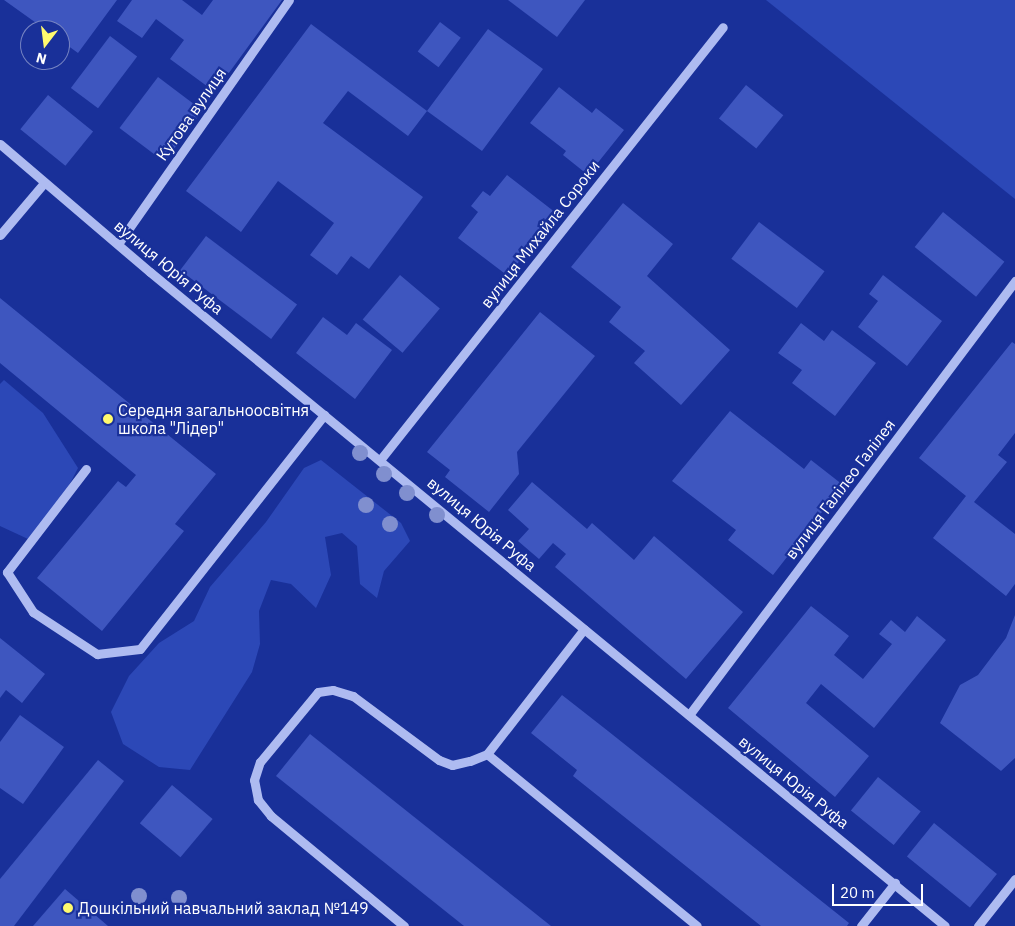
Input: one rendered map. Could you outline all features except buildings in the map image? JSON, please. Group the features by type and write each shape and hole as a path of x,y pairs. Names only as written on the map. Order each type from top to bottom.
{"street":[{"name":"Кутова вулиця","path":"118,244 290,0"},
{"name":"вулиця Михайла Сороки","path":"380,460 723,27"},
{"name":"вулиця Юрія Руфа","path":"0,144 44,183 324,415 945,926"},
{"path":"0,235 44,183"},
{"name":"вулиця Галілео Галілея","path":"689,715 1015,281"},
{"path":"86,469 8,572 33,612 97,654 140,649 324,415"},
{"path":"404,926 271,816 258,800 254,780 260,762 318,692 333,690 353,696 439,760 452,764 487,754 584,629"},
{"path":"487,754 697,926"},
{"path":"978,926 1015,879"},
{"path":"862,926 895,883"}],"shaded area":[{"path":"766,0 1015,0 1015,199"},
{"path":"4,380 43,413 78,468 59,505 28,539 0,526 0,384"},
{"path":"321,460 401,523 410,541 384,571 377,598 360,584 357,546 342,533 325,537 331,575 316,608 291,584 271,580 259,611 260,644 252,672 190,770 159,767 123,744 111,712 129,676 159,643 194,621 210,587 266,522 304,468"}],"place":[{"name":"Середня загальноосвітня школа \"Лідер\"","path":"108,419"},
{"name":"Дошкільний навчальний заклад №149","path":"68,908"}]}
